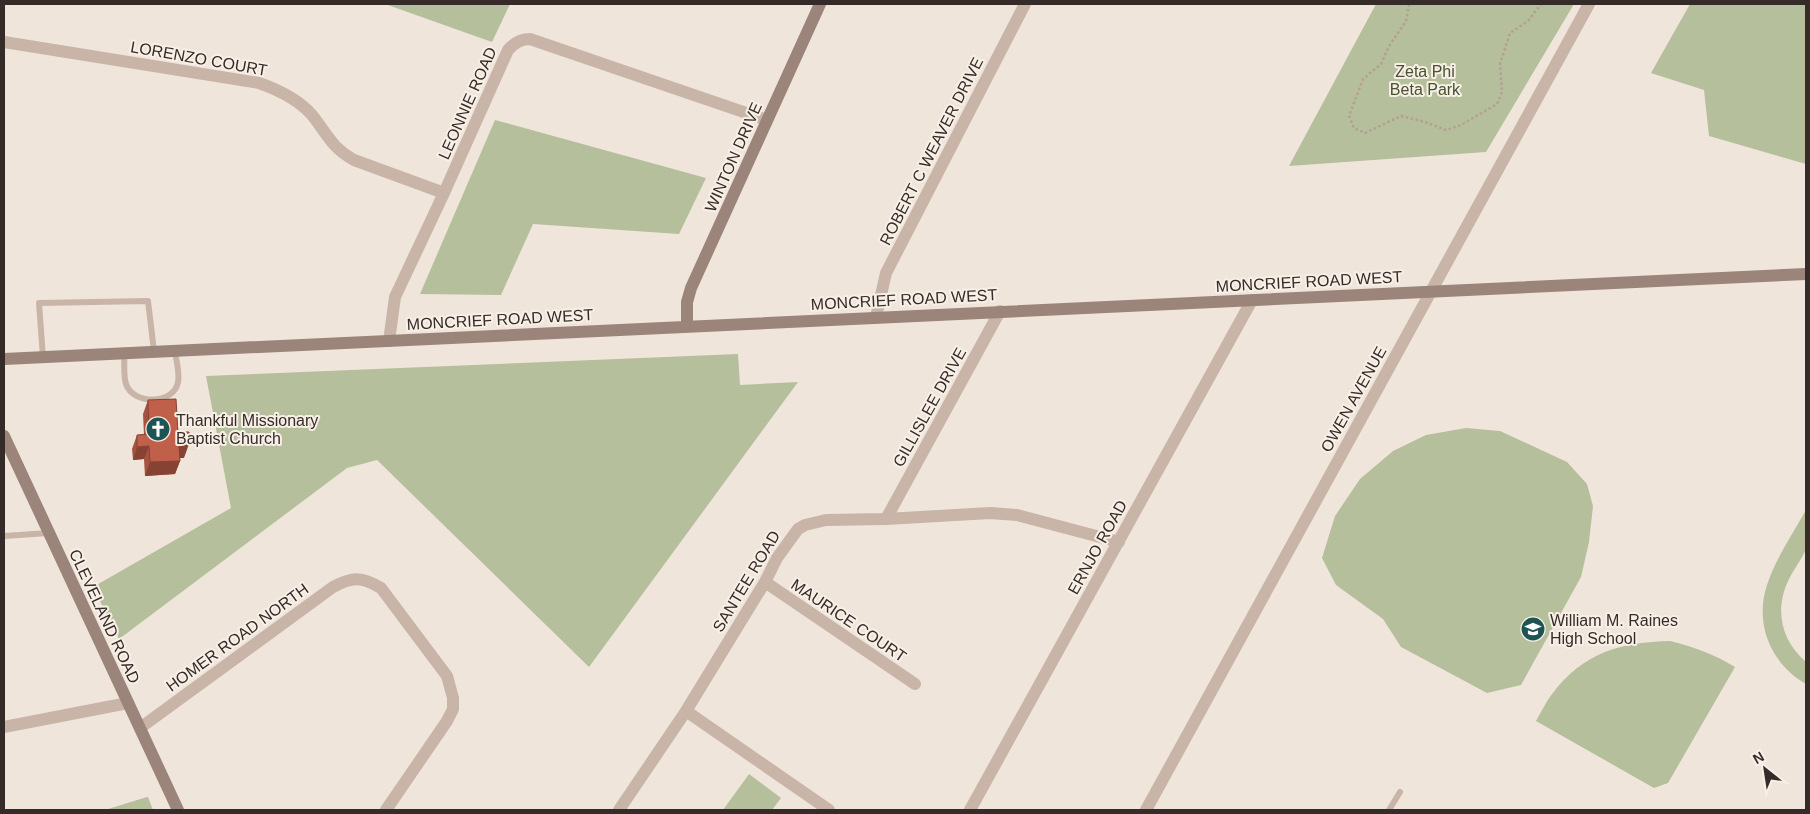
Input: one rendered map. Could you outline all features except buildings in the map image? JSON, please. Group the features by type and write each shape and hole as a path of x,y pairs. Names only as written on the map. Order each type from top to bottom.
{"main road":[{"name":"WINTON DRIVE","path":"687,326 687,302 691,288 820,4"},
{"name":"MONCRIEF ROAD WEST","path":"4,358 1806,274"},
{"name":"CLEVELAND ROAD","path":"4,436 178,810"}],"street":[{"name":"ROBERT C WEAVER DRIVE","path":"876,317 886,274 1024,4"},
{"name":"OWEN AVENUE","path":"1146,810 1590,4"},
{"name":"LEONNIE ROAD","path":"389,341 395,297 508,50 512,45 524,39 530,40 767,120"},
{"name":"LORENZO COURT","path":"4,42 259,83 283,92 302,106 313,116 327,138 344,154 354,160 444,193"},
{"name":"ERNJO ROAD","path":"970,810 1252,300"},
{"name":"GILLISLEE DRIVE","path":"886,519 1000,311"},
{"name":"SANTEE ROAD","path":"686,711 765,582 776,558 798,529 805,525 826,520 886,519 990,513 1017,515 1119,542"},
{"name":"HOMER ROAD NORTH","path":"140,728 333,587 344,581 368,580 381,588 448,676 453,698 453,709 447,721 386,810"},
{"name":"MAURICE COURT","path":"765,582 915,684"},
{"path":"4,727 128,703"},
{"path":"619,810 686,711 829,810"}],"lane":[{"path":"43,357 38,303 148,301 154,351"},
{"path":"124,353 126,384 133,395 142,399 159,399 174,390 178,382 175,350"},
{"path":"4,536 48,533"},
{"path":"1389,810 1400,792"}],"path":[{"path":"1409,4 1406,21 1389,46 1381,64 1363,79 1349,116 1354,128 1365,133 1401,116 1446,130 1461,125 1497,104 1502,92 1500,64 1510,32 1528,21 1541,4"}],"green space":[{"path":"385,4 510,4 492,42"},
{"name":"Zeta Phi Beta Park","path":"1376,4 1574,4 1486,152 1289,166"},
{"path":"1690,4 1806,4 1806,164 1709,136 1704,90 1651,73"},
{"path":"495,120 706,178 679,234 533,224 501,295 420,294"},
{"path":"738,354 740,385 798,382 589,667 377,460 347,468 119,639 93,587 231,508 206,376"},
{"path":"1466,428 1500,431 1567,462 1587,484 1593,506 1589,542 1581,577 1521,685 1487,693 1401,647 1383,619 1336,585 1322,558 1335,516 1360,479 1393,451 1426,435"},
{"path":"1806,510 1807,545 1784,590 1781,613 1782,624 1791,644 1797,654 1806,662 1806,684 1783,666 1775,654 1768,642 1763,614 1764,600 1770,576"},
{"path":"1670,641 1704,651 1735,667 1668,783 1654,788 1536,721 1550,697 1564,680 1590,659 1619,647"},
{"path":"749,774 781,798 772,810 723,810"},
{"path":"147,797 153,810 105,810"}],"place":[{"name":"Thankful Missionary Baptist Church","path":"158,429"},
{"name":"William M. Raines High School","path":"1533,629"}]}
